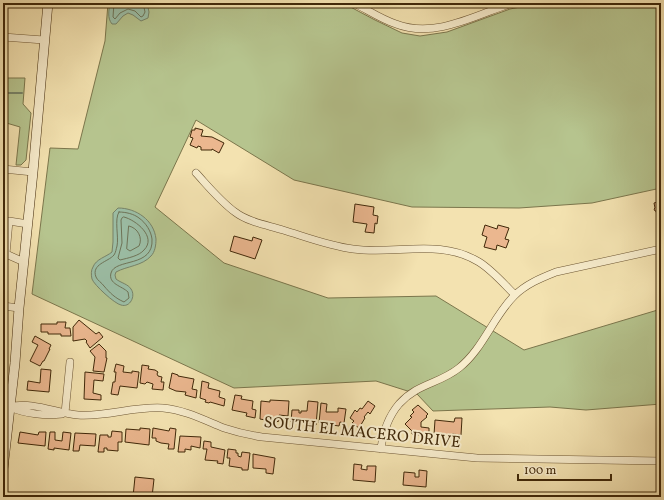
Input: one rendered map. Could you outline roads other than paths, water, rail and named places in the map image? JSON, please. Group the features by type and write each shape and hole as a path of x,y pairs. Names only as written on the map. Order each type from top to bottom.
{"street":[{"path":"3,469 28,224 48,3"},
{"path":"354,3 397,25 428,29 451,24 491,6 512,3"},
{"path":"3,37 44,40"},
{"path":"3,169 33,172"},
{"path":"196,173 217,196 235,212 248,219 328,244 354,250 429,248 446,250 464,255 480,263 515,295"},
{"path":"24,262 6,254 9,221 28,224"},
{"path":"381,449 383,436 388,421 400,403 420,387 443,378 459,368 475,351 515,295 533,282 556,272 661,249"},
{"path":"3,306 19,308"},
{"path":"65,413 70,362"},
{"name":"SOUTH EL MACERO DRIVE","path":"10,407 19,412 52,415 65,413 99,415 142,408 162,408 183,412 234,431 256,436 477,458 661,461"}],"water":[{"path":"110,3 147,3 149,12 148,18 141,21 128,13 116,24 112,24 109,17"},
{"path":"118,208 131,210 143,216 152,226 156,239 151,256 139,264 116,272 116,279 128,286 133,295 131,301 127,305 118,304 105,294 94,282 91,276 94,264 112,252 113,213"}],"waterway":[{"path":"3,93 22,93"}]}
